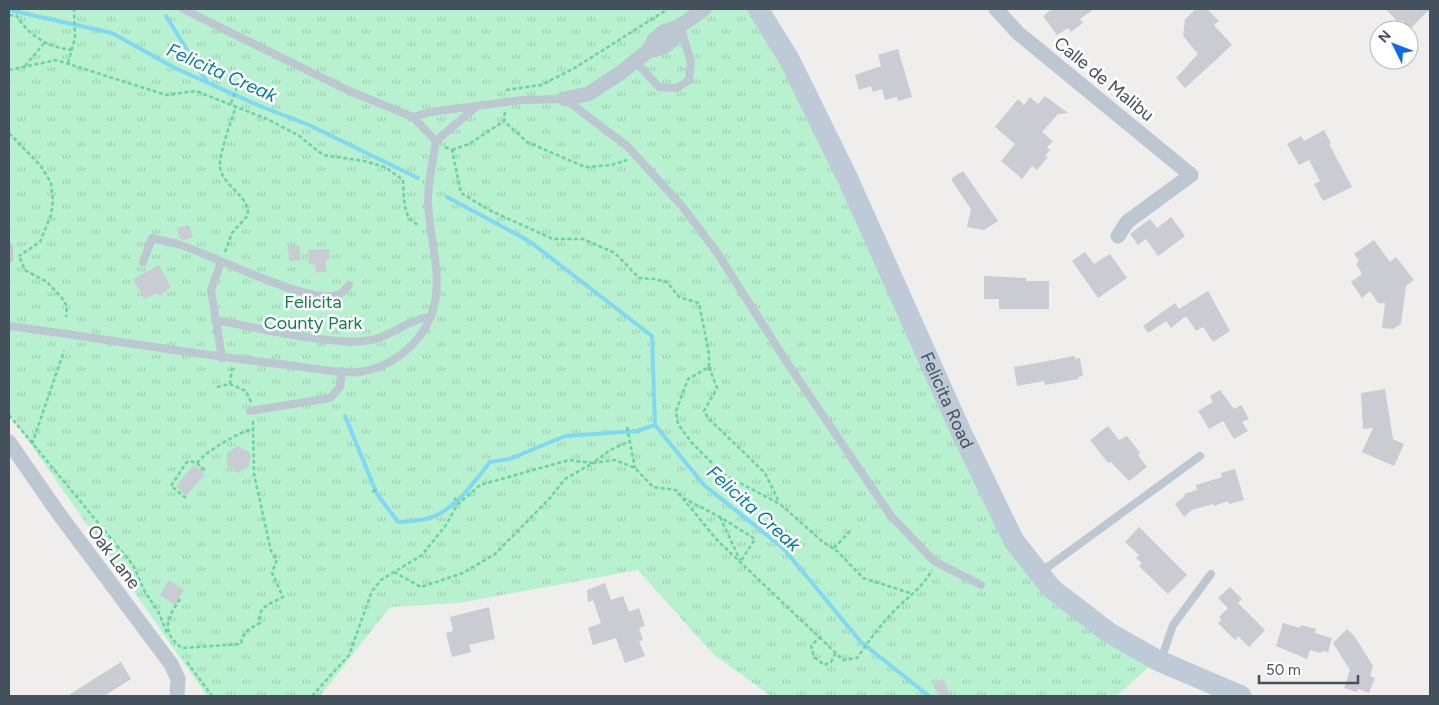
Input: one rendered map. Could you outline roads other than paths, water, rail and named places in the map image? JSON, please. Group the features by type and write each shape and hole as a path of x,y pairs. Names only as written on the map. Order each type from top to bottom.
{"main road":[{"name":"Felicita Road","path":"758,9 793,67 848,179 962,434 1014,541 1051,588 1101,627 1161,662 1241,696"}],"street":[{"path":"566,99 588,94 649,50 654,40 663,32 680,26 704,9"},
{"name":"Calle de Malibu","path":"1006,12 1018,33 1191,175 1127,222 1118,236"},
{"name":"Oak Lane","path":"9,442 58,514 172,664 178,678 177,696"}],"lane":[{"path":"183,9 347,90 412,116 436,142"},
{"path":"635,61 659,87 677,88 689,80 691,62 680,26"},
{"path":"412,116 521,100 566,99 633,152 682,206 718,254 891,516 936,562 981,585"},
{"path":"9,326 128,341 222,358 358,373 400,356 421,336 430,317 436,287 430,223 430,175 436,142 477,106"},
{"path":"143,262 152,238 178,244 221,262 316,295 333,296 342,293 349,285"},
{"path":"9,248 9,259"},
{"path":"221,262 211,290 222,358"},
{"path":"216,320 317,338 357,342 384,336 416,319 430,317"},
{"path":"252,410 330,398 340,387 342,371"},
{"path":"1039,574 1200,456"},
{"path":"1161,662 1173,624 1211,574"}],"waterway":[{"name":"Felicita Creak","path":"9,10 112,33 175,68 260,106 309,125 418,178"},
{"path":"166,16 207,82"},
{"name":"Felicita Creak","path":"447,197 529,241 652,336 655,425 704,485 783,548 861,642 929,696"},
{"path":"345,416 377,494 398,522 430,518 439,514 456,502 490,462 510,459 565,436 637,431 655,425"}],"park label":[{"name":"Felicita County Park","path":"313,312"}]}
